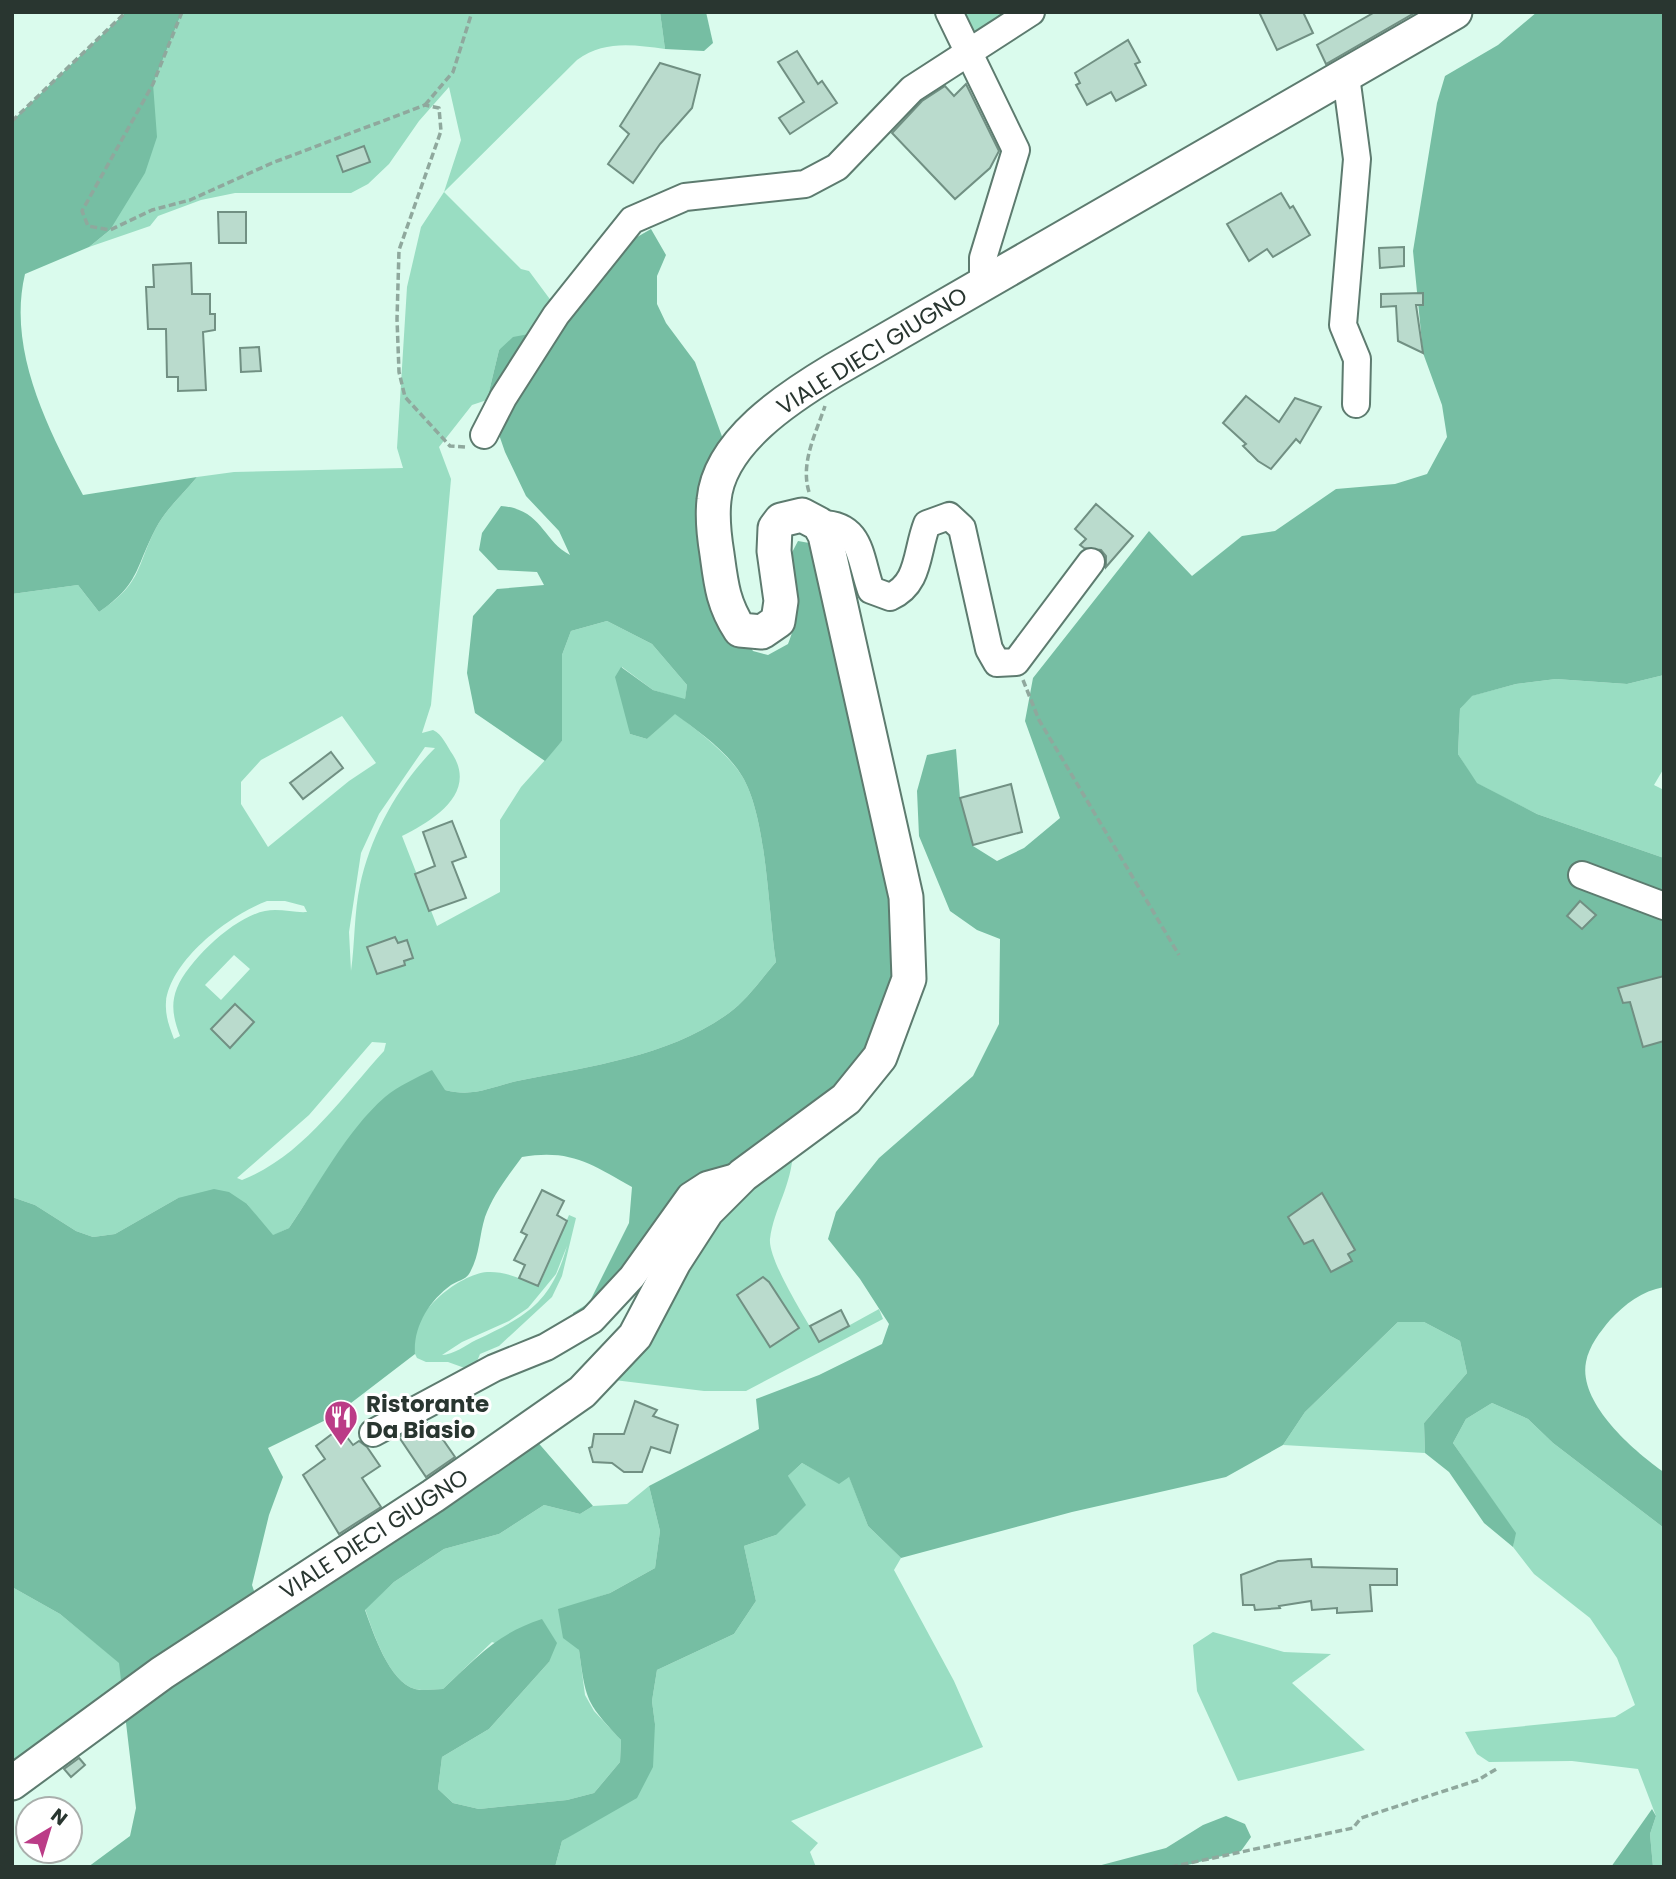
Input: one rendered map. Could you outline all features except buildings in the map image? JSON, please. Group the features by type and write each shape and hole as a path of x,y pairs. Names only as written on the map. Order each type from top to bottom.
{"main road":[{"name":"VIALE DIECI GIUGNO","path":"12,1783 162,1673 433,1496 582,1392 635,1336 674,1262 707,1211 743,1175 846,1099 880,1057 909,979 906,897 825,535 819,524 802,515 781,520 775,528 774,551 781,601 778,621 762,632 740,630 726,608 714,530 714,498 725,465 762,419 803,389 983,282 1455,12"}],"street":[{"path":"949,12 1016,150 983,258 983,282"},
{"path":"484,435 503,398 556,315 632,220 685,197 806,184 837,167 912,89 1031,12"},
{"path":"1346,76 1357,159 1343,325 1357,359 1356,404"},
{"name":"VIALE DIECI GIUGNO","path":"819,524 838,523 853,534 871,590 890,597 903,591 912,581 927,524 949,516 962,528 989,649 998,663 1016,662 1091,562"},
{"path":"1582,875 1664,906"},
{"name":"VIALE DIECI GIUGNO","path":"373,1433 494,1368 546,1347 592,1320 632,1277 690,1196 708,1185 743,1175"}],"path":[{"path":"12,121 126,12"},
{"path":"182,12 153,84 82,211 88,226 110,230 152,211 190,200 272,163 425,105 453,72 472,12"},
{"path":"425,105 439,108 441,131 399,250 399,372 405,397 450,446 469,447 484,435"},
{"path":"807,460 827,402"},
{"path":"1029,699 1179,955"},
{"path":"1171,1867 1353,1828 1362,1818 1478,1780 1498,1768"}],"green space":[{"path":"126,12 182,12 153,84 157,137 145,173 110,230 89,247 25,274 21,303 26,360 45,416 83,495 197,477 160,521 130,584 99,612 78,585 12,594 12,121"},
{"path":"182,12 660,12 665,49 630,45 609,47 598,49 577,60 444,192 461,140 449,87 419,121 389,164 368,184 351,193 235,193 201,200 158,216 150,226 89,247 110,230 153,84"},
{"path":"660,12 706,12 713,43 704,51 665,49"},
{"path":"949,12 1042,12 969,51"},
{"path":"1537,12 1664,12 1664,675 1627,684 1556,679 1516,684 1472,696 1460,709 1458,754 1477,783 1537,814 1664,858 1664,1287 1634,1299 1610,1320 1590,1350 1586,1362 1586,1378 1599,1409 1611,1424 1638,1452 1664,1472 1664,1528 1553,1443 1528,1419 1492,1403 1466,1419 1453,1443 1516,1533 1513,1547 1484,1523 1449,1472 1425,1453 1424,1423 1467,1373 1460,1341 1424,1322 1398,1322 1305,1412 1283,1445 1226,1477 1072,1512 901,1558 868,1526 849,1477 839,1484 802,1463 788,1476 806,1505 776,1535 744,1546 756,1601 734,1634 657,1670 652,1701 655,1724 653,1767 637,1798 562,1841 555,1867 88,1867 130,1836 136,1808 119,1663 60,1614 12,1587 12,1197 35,1205 76,1231 93,1237 115,1234 178,1198 214,1189 229,1192 247,1204 273,1235 289,1228 345,1142 371,1111 407,1082 432,1070 445,1090 475,1092 603,1064 656,1049 706,1028 736,1008 776,962 762,839 757,815 742,776 720,750 675,714 647,739 630,734 615,677 621,667 653,690 685,699 687,685 652,644 607,621 571,631 562,655 562,741 545,761 475,713 467,673 473,616 497,589 544,585 537,572 498,570 479,550 482,533 501,506 515,508 533,519 570,555 559,531 526,496 505,452 487,400 499,350 513,337 556,329 625,244 651,229 666,255 657,276 657,304 666,323 695,362 724,442 726,608 753,651 768,655 788,644 794,623 795,604 786,564 798,541 815,544 906,897 880,1057 573,1331 573,1313 589,1303 629,1223 632,1187 580,1160 554,1155 522,1157 488,1209 469,1274 443,1291 424,1315 417,1334 415,1354 334,1416 268,1448 283,1477 269,1515 252,1585 263,1617 535,1439 593,1506 580,1514 544,1505 499,1534 444,1549 394,1582 365,1610 377,1643 390,1667 397,1677 418,1690 443,1689 500,1639 542,1619 557,1643 549,1662 489,1729 442,1757 438,1789 453,1803 479,1809 567,1800 594,1793 620,1762 621,1740 590,1700 579,1650 563,1638 558,1609 610,1593 655,1568 660,1531 649,1486 759,1429 756,1399 819,1375 882,1344 889,1324 860,1279 828,1239 836,1212 879,1158 973,1076 999,1024 1000,939 977,930 950,911 919,836 917,791 927,755 956,749 960,798 973,846 997,861 1024,848 1060,818 1025,721 1033,678 1149,531 1192,576 1242,536 1275,531 1336,489 1395,484 1427,474 1447,437 1442,405 1423,353 1413,251 1437,103 1445,76 1498,45"},
{"path":"444,192 521,269 529,271 552,302 529,334 499,350 487,400 472,405 439,447 451,479 431,705 422,733 433,730 442,737 459,769 459,782 455,794 438,814 402,836 437,926 500,892 500,820 521,787 562,741 562,655 571,631 607,621 652,644 687,685 685,700 653,690 622,667 630,734 647,739 675,713 720,750 742,776 757,815 762,839 776,962 736,1008 682,1040 603,1064 484,1090 465,1093 445,1090 345,1143 289,1228 272,1236 247,1204 178,1198 115,1234 93,1237 76,1231 35,1205 12,1197 12,594 78,585 99,612 131,583 160,521 197,477 234,472 403,468 397,448 407,287 421,227","holes":["342,716 376,763 349,781 268,847 241,804 241,782 261,760","425,747 435,748 398,794 371,847 358,896 351,971 349,932 361,853 379,814","267,901 285,901 304,906 307,912 265,911 240,922 214,941 191,965 177,988 174,1012 180,1036 174,1039 166,1011 170,986 190,955 236,917","395,937 398,943 407,940 413,958 404,961 405,965 377,974 368,947","234,955 250,969 221,1000 205,985","235,1004 254,1022 230,1048 211,1029","372,1042 386,1043 384,1051 302,1141 264,1169 242,1180 237,1178 309,1115"]},
{"path":"1664,675 1664,768 1654,785 1664,790 1664,858 1537,814 1476,783 1458,754 1460,709 1471,696 1516,684 1556,679 1627,684"},
{"path":"793,1150 790,1175 770,1239 775,1261 789,1290 819,1342 879,1309 883,1319 746,1391 704,1391 606,1379 693,1237","holes":["763,1278 793,1319 793,1332 770,1347 737,1295"]},
{"path":"569,1215 576,1218 562,1276 552,1297 499,1346 480,1354 473,1371 448,1362 426,1362 417,1358 413,1344 415,1330 422,1316 446,1291 460,1282 474,1275 494,1272 539,1286","holes":["567,1246 561,1265 545,1294 523,1315 455,1352 442,1355 462,1342 509,1321 528,1308 556,1274"]},
{"path":"1398,1322 1424,1322 1460,1341 1467,1373 1424,1423 1425,1453 1283,1445 1305,1412"},
{"path":"1492,1403 1528,1419 1553,1443 1664,1528 1664,1867 1653,1867 1650,1834 1656,1816 1638,1769 1572,1761 1489,1762 1477,1754 1465,1732 1615,1717 1635,1705 1617,1658 1590,1618 1534,1574 1513,1547 1515,1533 1453,1443 1466,1419"},
{"path":"802,1463 839,1483 849,1476 868,1526 901,1558 894,1570 954,1681 983,1747 791,1821 818,1843 810,1852 816,1867 555,1867 562,1841 598,1818 655,1724 652,1701 657,1670 734,1634 756,1601 744,1546 776,1535 788,1476"},
{"path":"649,1486 660,1531 655,1568 610,1593 559,1610 579,1650 585,1695 594,1711 621,1740 620,1762 594,1793 567,1800 479,1809 453,1803 438,1789 442,1757 489,1729 549,1662 492,1642 443,1689 415,1689 397,1677 390,1667 377,1643 365,1609 394,1582 444,1549 499,1534 544,1505 580,1514 593,1506 627,1504"},
{"path":"12,1587 60,1614 120,1663 124,1689 12,1771"},
{"path":"1213,1632 1284,1652 1331,1654 1292,1683 1365,1750 1238,1781 1197,1691 1193,1645"},
{"path":"1652,1809 1656,1816 1650,1834 1653,1867 1611,1867"},
{"path":"1226,1816 1245,1824 1251,1837 1241,1851 1180,1867 1094,1867 1166,1848 1203,1825"}],"place":[{"name":"Ristorante Da Biasio","path":"341,1447"}]}
